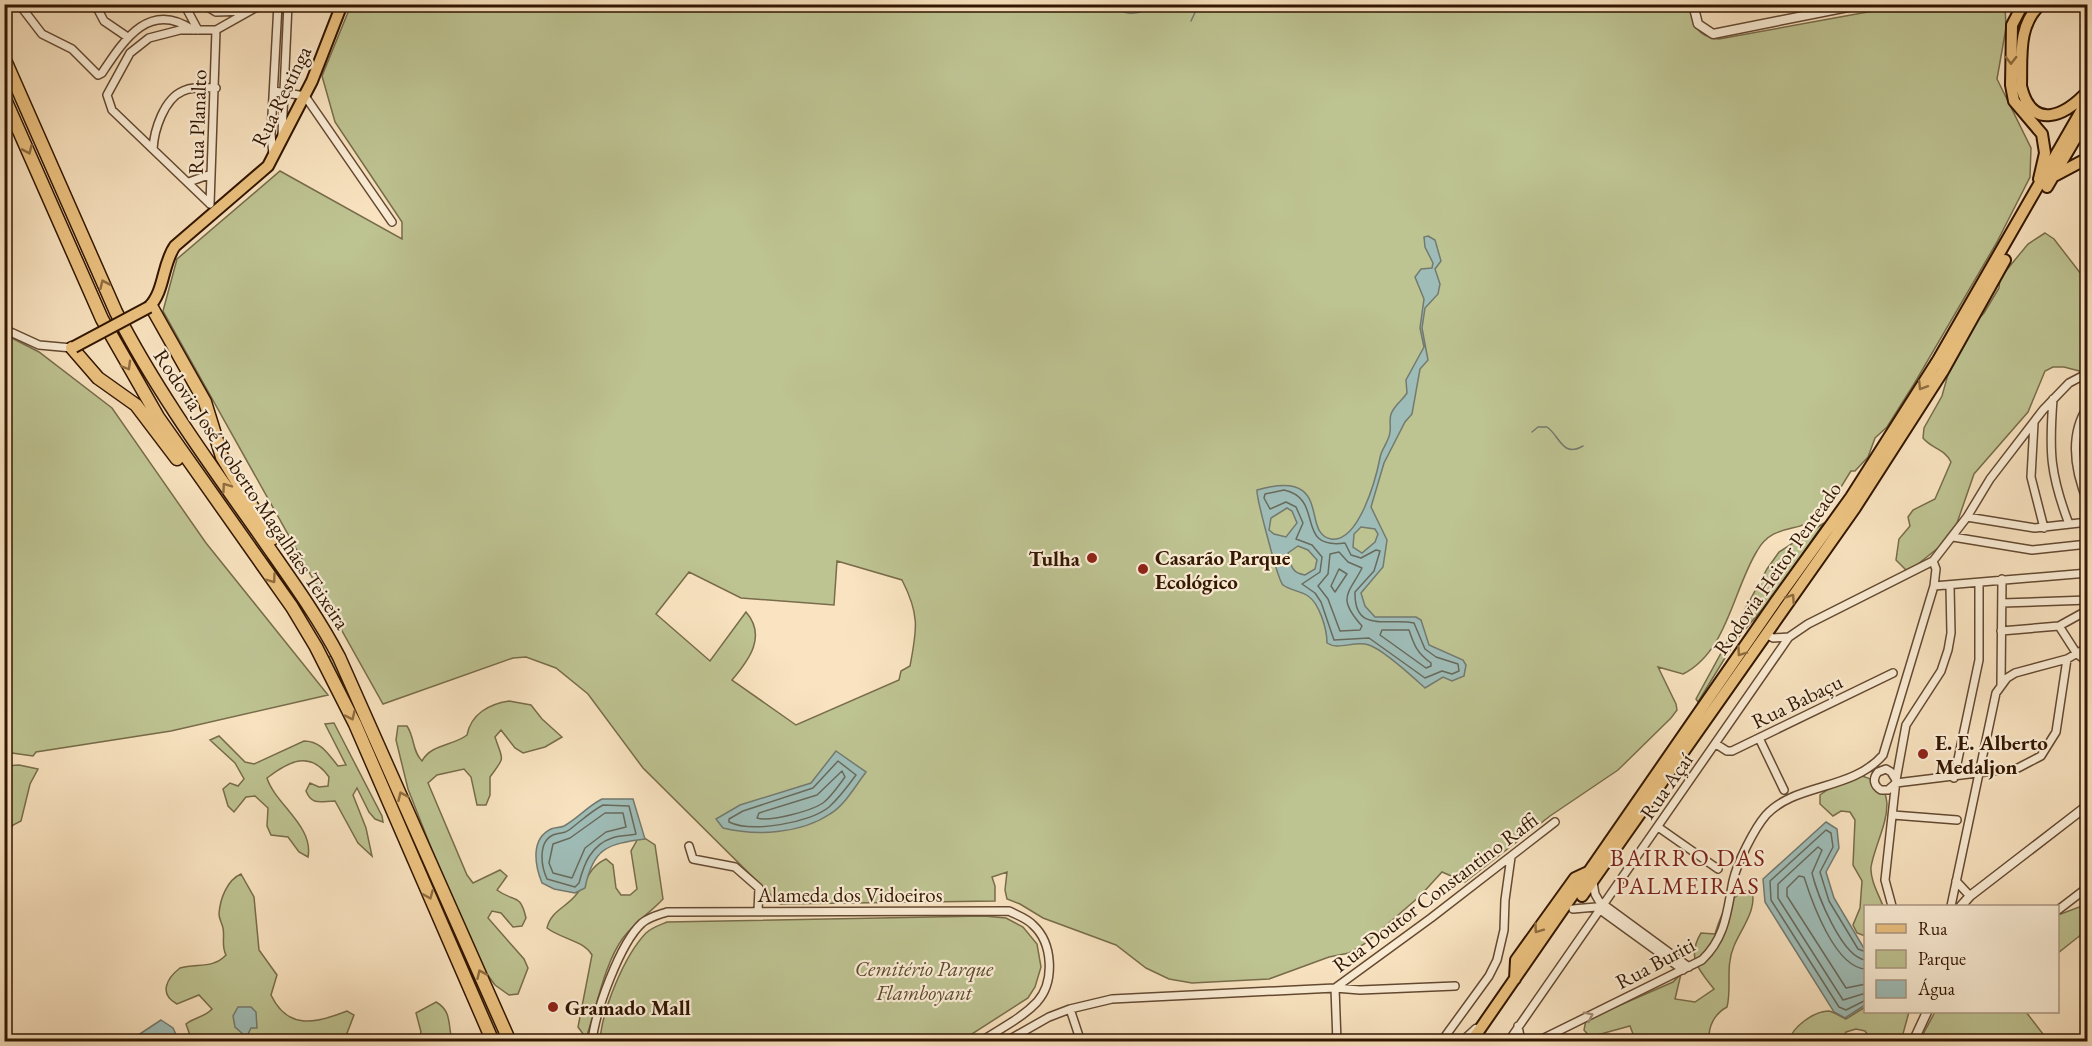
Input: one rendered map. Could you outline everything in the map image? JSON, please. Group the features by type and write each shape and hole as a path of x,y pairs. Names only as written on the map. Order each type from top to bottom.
{"highway":[{"name":"Rodovia José Roberto Magalhães Teixeira","path":"4,58 133,346 182,423 309,603 339,657 510,1041"},
{"name":"Rodovia José Roberto Magalhães Teixeira","path":"4,97 102,319 120,354 176,444 292,607 325,664 355,724 493,1041"},
{"path":"150,307 206,402 222,457 309,603"},
{"path":"73,347 98,378 136,405 250,548"}],"main road":[{"name":"Rua Restinga","path":"150,307 157,296 168,255 210,210 263,173 282,144 305,96 342,4"},
{"path":"2014,4 2012,94 2020,108 2037,126 2044,143 2036,191"},
{"path":"2012,25 2023,4"},
{"path":"2041,4 2028,18 2025,28 2021,86 2023,95 2036,111 2045,116 2054,116 2073,105 2088,91"},
{"name":"Rodovia Heitor Penteado","path":"1480,1041 1573,909 1592,876 1781,593 1851,497 1938,360 2088,99"},
{"name":"Rodovia Heitor Penteado","path":"1471,1041 1856,508 1943,371 2088,117"},
{"path":"2053,177 2088,158"},
{"path":"73,347 150,307"}],"street":[{"path":"95,4 104,21 126,36"},
{"path":"184,4 195,30"},
{"path":"203,4 216,12 248,11"},
{"path":"210,210 189,182 112,110 107,95 129,53 149,38 163,32 216,30 262,4"},
{"path":"274,156 271,134 278,4"},
{"path":"282,144 288,4"},
{"path":"1694,4 1698,24 1713,34 1863,4"},
{"path":"19,5 42,34 72,49 95,74 102,73 132,30 157,18 180,20 195,30"},
{"name":"Rua Planalto","path":"210,210 216,88 216,30"},
{"path":"153,149 156,130 175,96 196,88 216,88"},
{"path":"274,91 305,96 392,222"},
{"path":"189,182 211,174"},
{"path":"4,329 39,345 73,347"},
{"path":"1766,634 1773,638 1789,637 1817,620 1933,561 1967,517 1990,479 2053,399 2069,383 2088,373"},
{"path":"2053,399 2051,464 2055,486 2069,524"},
{"path":"2088,406 2078,425 2075,463 2088,503"},
{"path":"2035,421 2031,477 2044,528"},
{"path":"1967,517 2044,528 2088,522"},
{"path":"1953,537 2032,550 2088,544"},
{"path":"1896,782 1883,756 1934,586 1936,569 1933,561"},
{"path":"1934,586 2088,573"},
{"path":"2001,685 2002,579"},
{"path":"1954,778 1979,660 1979,583"},
{"path":"1892,905 1885,880 1896,782 1906,725 1941,670 1948,650 1951,633 1950,586"},
{"path":"2002,603 2088,600"},
{"path":"2001,631 2059,626 2088,610"},
{"path":"2059,626 2077,654 2088,662"},
{"name":"Rua Açaí","path":"1508,1041 1789,637"},
{"path":"1951,905 1996,693 2007,678 2025,668 2067,659 2088,647"},
{"path":"1885,790 1896,782 1954,778 2018,768 2031,763 2049,746 2056,732 2067,659"},
{"name":"Rua Babaçu","path":"1716,744 1727,751 1732,751 1893,673"},
{"path":"1759,738 1784,790"},
{"name":"Rua Buriti","path":"1536,1041 1686,968 1714,948 1723,930 1731,900 1733,879 1752,837 1768,813 1789,800 1856,777 1868,770 1883,756"},
{"path":"1868,770 1878,772 1889,770"},
{"path":"1874,782 1878,772"},
{"path":"1856,777 1874,782 1894,800"},
{"path":"1962,905 1970,896 2088,805"},
{"path":"1893,815 1957,820"},
{"name":"Rua Doutor Constantino Raffi","path":"1335,988 1555,822"},
{"path":"1658,827 1718,869"},
{"path":"689,846 693,859 736,868 759,888 758,911"},
{"path":"1441,1041 1489,976 1497,960 1504,930 1505,900 1511,857"},
{"path":"1592,876 1595,894 1602,907 1686,968"},
{"path":"1956,881 1970,896"},
{"path":"2059,909 2088,886"},
{"path":"1573,909 1602,907"},
{"name":"Alameda dos Vidoeiros","path":"592,1041 607,986 631,937 640,924 667,912 1009,911 1033,924 1041,936 1049,961 1046,987 1039,1000 1026,1012 980,1041"},
{"path":"1005,1041 1049,1017 1070,1009 1113,999 1335,988 1455,986"},
{"path":"1335,988 1337,1041"},
{"path":"1070,1009 1081,1041"},
{"path":"1913,1041 1926,1013"},
{"path":"1462,1041 1488,1019"},
{"path":"1518,1026 1521,1041"}],"green space":[{"path":"1689,4 1697,28 1705,36 1719,39 1906,5 2005,5 2006,28 1997,79 2031,148 2030,177 1997,242 1914,384 1887,427 1875,438 1868,457 1855,471 1851,471 1820,515 1801,526 1778,532 1763,542 1749,567 1719,636 1710,651 1698,664 1683,674 1658,667 1677,710 1618,770 1550,816 1465,882 1442,872 1420,896 1366,943 1349,953 1329,957 1269,979 1192,983 1169,979 1146,968 1116,945 1043,918 1007,899 1005,890 1007,872 992,877 995,886 995,901 780,904 643,768 588,694 556,668 526,657 513,658 383,704 163,311 177,259 280,171 402,239 402,222 335,122 322,76 351,5","holes":["837,561 902,580 912,603 915,622 910,666 901,671 899,680 796,725 732,680 749,656 755,639 755,630 746,612 710,661 656,614 689,572 741,598 834,605"]},
{"path":"2045,233 2054,239 2081,274 2086,267 2087,257 2087,373 2064,367 2053,367 2045,371 2028,412 1974,474 1957,523 1938,548 1908,572 1896,560 1899,539 1910,526 1908,517 1913,510 1935,499 1951,462 1945,454 1923,438 1924,428 1942,396 1957,342 1984,313 1999,288 2000,278 2028,244"},
{"path":"4,334 39,352 112,408 206,543 328,695 171,731 36,752 33,756 5,752"},
{"path":"1824,523 1772,598 1736,640 1698,702 1696,699 1767,569 1779,552"},
{"path":"334,654 506,1041 497,1041 327,658"},
{"path":"509,701 531,705 542,719 562,737 545,747 523,753 515,748 501,730 495,737 502,758 490,777 490,795 486,805 477,805 471,777 464,769 437,775 428,783 467,875 473,883 500,870 507,876 497,890 519,901 524,910 526,918 522,926 513,927 501,913 492,911 488,918 524,959 528,968 518,994 509,995 495,985 484,970 450,896 408,789 396,740 398,726 407,726 422,761 431,751 467,735 472,721 482,711"},
{"path":"334,723 382,816 383,822 375,819 357,788 353,795 366,828 372,856 358,843 335,801 318,802 308,796 306,791 310,783 319,787 328,786 329,777 314,763 299,761 291,763 267,778 271,788 300,825 308,846 308,857 299,852 288,837 271,835 267,826 268,808 255,796 246,797 234,812 228,806 223,789 230,783 238,786 244,779 235,763 210,740 219,736 245,762 254,764 304,741 310,742 324,749 338,766 346,765 325,724"},
{"path":"19,765 38,769 30,784 21,821 13,825 5,836 5,766"},
{"path":"1862,776 1876,782 1884,791 1887,802 1883,828 1871,867 1873,882 1883,905 1864,905 1864,936 1857,933 1853,925 1860,908 1862,881 1853,865 1855,820 1850,812 1841,811 1833,816 1820,804 1820,795 1829,788"},
{"path":"640,835 655,845 663,899 632,927 616,948 586,1038 578,1027 592,955 583,946 547,928 555,914 579,891 595,866 606,859 613,865 616,888 621,895 630,895 637,889 631,851"},
{"path":"241,874 254,897 259,950 277,975 271,995 278,1007 295,1019 304,1021 325,1019 347,1011 354,1015 344,1041 262,1042 253,1037 241,1041 192,1041 186,1024 212,1009 199,995 177,1004 168,996 166,986 171,976 180,968 210,964 226,955 223,928 219,916 220,908 228,885"},
{"path":"1751,889 1753,903 1751,910 1731,954 1727,1007 1713,1021 1709,1041 1669,1039 1666,1041 1631,1041 1633,1034 1630,1026 1590,1037 1584,1030 1586,1020 1673,982 1681,974 1675,999 1695,1002 1714,989 1696,963 1697,942 1701,933 1715,934 1720,919 1731,901"},
{"path":"2087,904 2087,930 2059,952 2059,915"},
{"name":"Cemitério Parque Flamboyant","path":"984,916 1006,918 1023,927 1037,944 1041,967 1035,987 1028,998 961,1041 600,1041 605,1014 622,969 646,933 667,922"},
{"path":"436,1002 447,1014 452,1041 418,1041 421,1032 416,1013"},
{"path":"1864,1008 1864,1013 1909,1013 1901,1041 1872,1041 1865,1031 1856,1029 1846,1032 1841,1041 1789,1041 1799,1025 1817,1014 1829,1011 1846,1019"},
{"path":"1934,1013 2027,1013 2043,1034 2033,1041 1926,1041 1921,1038"}],"water":[{"path":"1428,236 1435,240 1441,261 1435,269 1440,284 1438,294 1425,308 1422,328 1428,360 1420,369 1412,414 1405,422 1384,463 1371,507 1387,540 1383,567 1361,593 1365,606 1375,617 1416,617 1421,620 1429,645 1463,660 1466,665 1464,676 1452,681 1443,677 1425,688 1383,652 1369,645 1337,646 1327,643 1326,631 1316,605 1305,594 1286,587 1280,580 1257,490 1281,486 1297,488 1307,495 1312,504 1317,526 1322,535 1331,539 1341,537 1350,531 1358,520 1375,480 1381,455 1389,436 1391,414 1407,393 1406,380 1424,347 1420,328 1424,299 1415,277 1421,269 1432,268 1433,263 1425,247 1424,237","holes":["1287,508 1292,511 1297,523 1286,537 1274,534 1269,530 1271,518","1361,527 1375,529 1378,534 1375,542 1362,553 1353,547 1354,534","1298,546 1308,550 1317,560 1315,569 1305,575 1297,572 1292,568 1288,553"]},
{"path":"836,751 866,772 845,800 830,814 818,821 792,829 749,832 723,828 716,819 740,805 811,783"},
{"path":"602,799 633,799 645,839 621,843 604,850 592,864 585,888 575,893 554,889 542,883 536,853 544,833 564,826"},
{"path":"1826,822 1837,829 1839,848 1826,872 1834,898 1864,948 1864,1006 1845,1018 1834,1012 1765,902 1763,879"},
{"path":"238,1007 251,1007 256,1012 257,1028 251,1028 248,1034 244,1035 235,1027 233,1016"},
{"path":"161,1020 173,1028 179,1041 129,1041"}],"waterway":[{"path":"1114,5 1121,11 1137,13 1146,10 1150,4"},
{"path":"1191,21 1199,4"},
{"path":"1532,432 1538,427 1547,427 1566,448 1576,449 1583,446"}],"place":[{"name":"Tulha","path":"1092,558"},
{"name":"Casarão Parque Ecológico","path":"1143,569"},
{"name":"E. E. Alberto Medaljon","path":"1923,754"},
{"name":"Gramado Mall","path":"553,1007"}],"district":[{"name":"BAIRRO DAS PALMEIRAS","path":"1688,871"}]}
